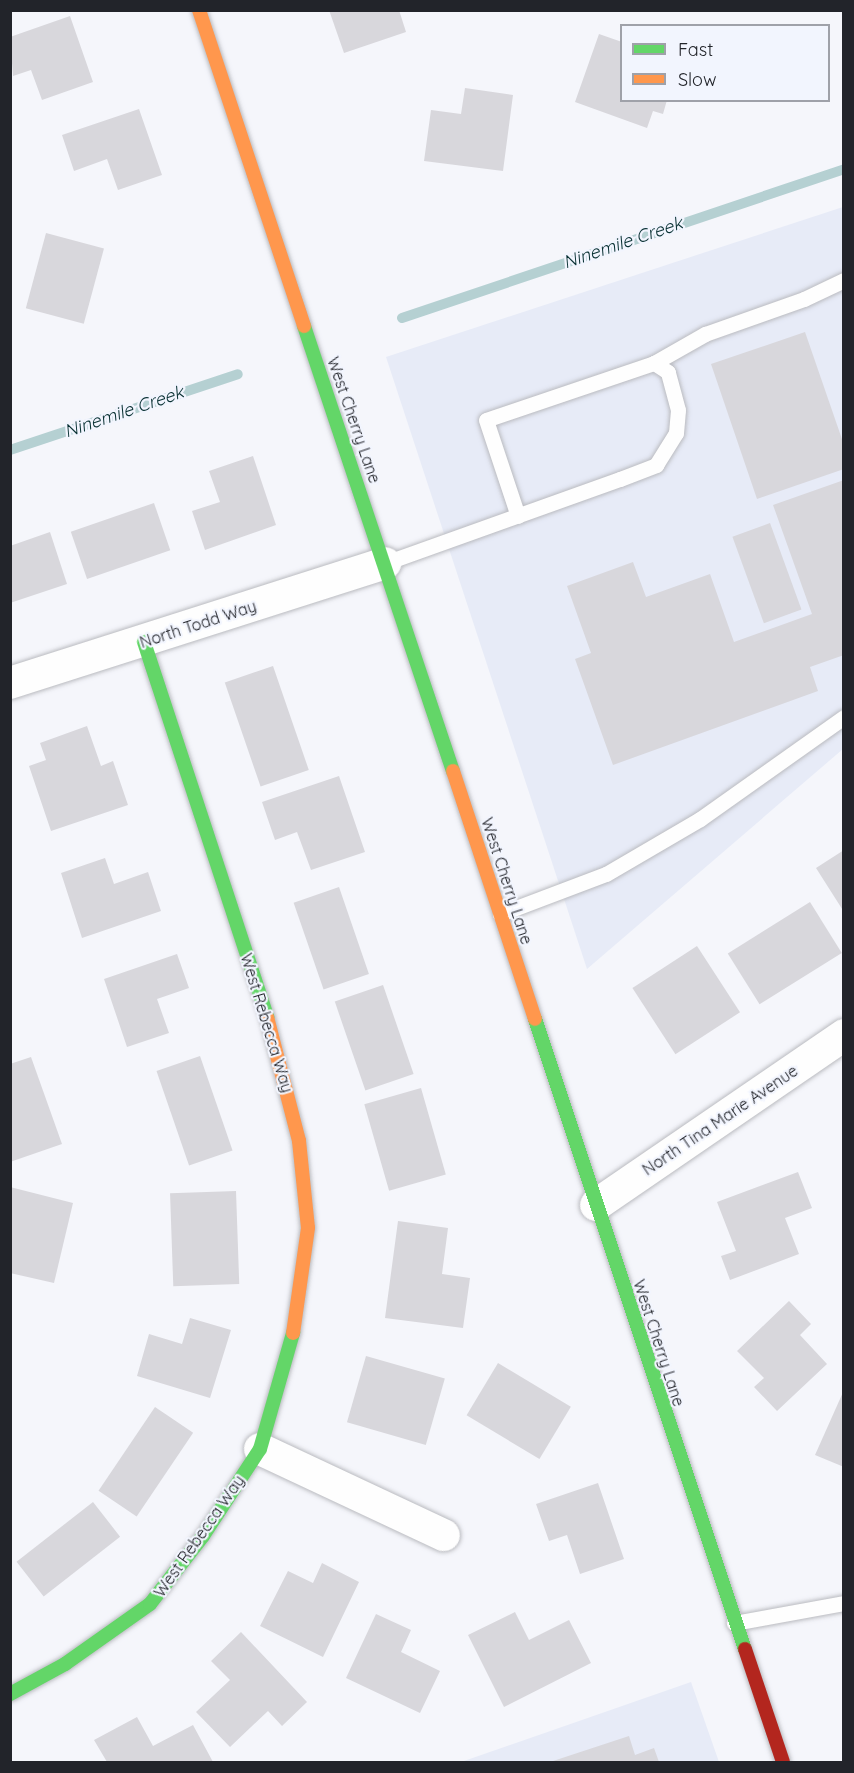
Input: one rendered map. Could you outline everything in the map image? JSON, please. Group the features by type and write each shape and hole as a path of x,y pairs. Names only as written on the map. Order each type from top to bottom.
{"main road":[{"name":"West Cherry Lane","path":"199,10 385,563 734,1623 783,1762"},
{"name":"West Rebecca Way","path":"10,1694 65,1664 150,1604 203,1536 260,1449 292,1337 308,1228 298,1141 282,1064 144,642"}],"street":[{"name":"North Todd Way","path":"10,683 385,563"},
{"name":"North Tina Marie Avenue","path":"596,1205 841,1047"},
{"path":"260,1449 444,1535"}],"lane":[{"path":"518,516 486,420 654,363 705,334 804,299 843,280"},
{"path":"385,563 656,465 676,433 678,410 668,372 654,363"},
{"path":"500,914 606,874 699,819 843,717"},
{"path":"734,1623 843,1603"}],"shaded area":[{"path":"843,207 843,749 587,969 386,357"},
{"path":"691,1682 719,1762 461,1762"}],"building":[{"path":"329,10 399,10 406,32 344,53"},
{"path":"70,16 93,82 42,100 31,70 13,76 10,37"},
{"path":"599,34 620,41 620,102 666,102 663,114 653,111 647,128 575,102"},
{"path":"465,88 513,95 503,171 424,161 431,110 461,114"},
{"path":"139,109 162,175 118,190 107,159 74,171 62,135"},
{"path":"46,233 104,249 84,324 26,308"},
{"path":"805,332 844,445 844,469 757,499 711,364"},
{"path":"253,456 276,525 205,550 192,511 220,502 209,471"},
{"path":"844,480 844,655 810,667 818,691 613,765 575,659 591,653 567,586 633,562 646,597 710,574 734,642 812,614 773,505"},
{"path":"154,503 170,550 87,579 71,532"},
{"path":"770,523 801,609 764,623 732,537"},
{"path":"50,532 67,584 10,603 10,546"},
{"path":"273,666 309,770 261,787 225,683"},
{"path":"87,726 101,766 113,761 128,805 51,831 29,766 46,760 40,743"},
{"path":"339,776 365,852 311,870 297,832 275,840 262,802"},
{"path":"844,850 844,912 816,868"},
{"path":"105,858 114,884 148,872 161,911 82,938 61,873"},
{"path":"339,887 369,974 324,990 294,903"},
{"path":"810,902 842,953 760,1004 728,953"},
{"path":"697,946 740,1012 675,1054 632,988"},
{"path":"177,954 189,988 157,999 169,1033 127,1047 104,979"},
{"path":"383,985 414,1074 365,1090 335,1002"},
{"path":"200,1056 233,1151 189,1166 157,1071"},
{"path":"31,1057 62,1144 10,1162 10,1064"},
{"path":"421,1088 446,1175 389,1191 364,1104"},
{"path":"798,1172 812,1208 785,1218 799,1254 730,1280 721,1256 736,1251 717,1202"},
{"path":"10,1187 73,1203 54,1283 10,1273"},
{"path":"236,1191 239,1284 173,1286 170,1193"},
{"path":"398,1221 448,1228 442,1274 470,1278 463,1328 385,1318"},
{"path":"789,1301 811,1324 800,1335 827,1364 777,1411 754,1387 764,1378 737,1351"},
{"path":"190,1318 231,1330 210,1398 137,1376 149,1334 182,1344"},
{"path":"366,1356 445,1379 426,1445 347,1422"},
{"path":"498,1363 571,1407 539,1459 467,1415"},
{"path":"844,1390 844,1467 815,1455"},
{"path":"155,1407 193,1433 137,1516 99,1491"},
{"path":"598,1483 624,1559 580,1574 567,1535 549,1541 536,1504"},
{"path":"93,1502 120,1537 44,1596 17,1562"},
{"path":"322,1563 359,1582 323,1657 260,1626 288,1571 313,1583"},
{"path":"515,1612 529,1640 569,1620 591,1663 504,1707 468,1635"},
{"path":"376,1614 411,1630 401,1652 440,1671 420,1713 346,1678"},
{"path":"241,1632 307,1702 282,1726 268,1711 230,1747 196,1712 230,1680 211,1661"},
{"path":"137,1717 153,1746 193,1725 213,1762 107,1762 94,1740"},
{"path":"629,1736 635,1755 654,1748 659,1762 550,1762"}],"waterway":[{"name":"Ninemile Creek","path":"402,318 844,169"},
{"name":"Ninemile Creek","path":"10,450 238,374"}],"traffic: fast":[{"path":"304,326 453,771"},
{"path":"144,642 267,1017"},
{"path":"535,1019 745,1649"},
{"path":"10,1694 65,1664 150,1604 203,1536 260,1449 293,1333"}],"traffic: slow":[{"path":"199,10 304,326"},
{"path":"453,771 535,1019"},
{"path":"267,1017 299,1141 308,1228 293,1333"}],"traffic: jam":[{"path":"745,1649 783,1762"}]}
